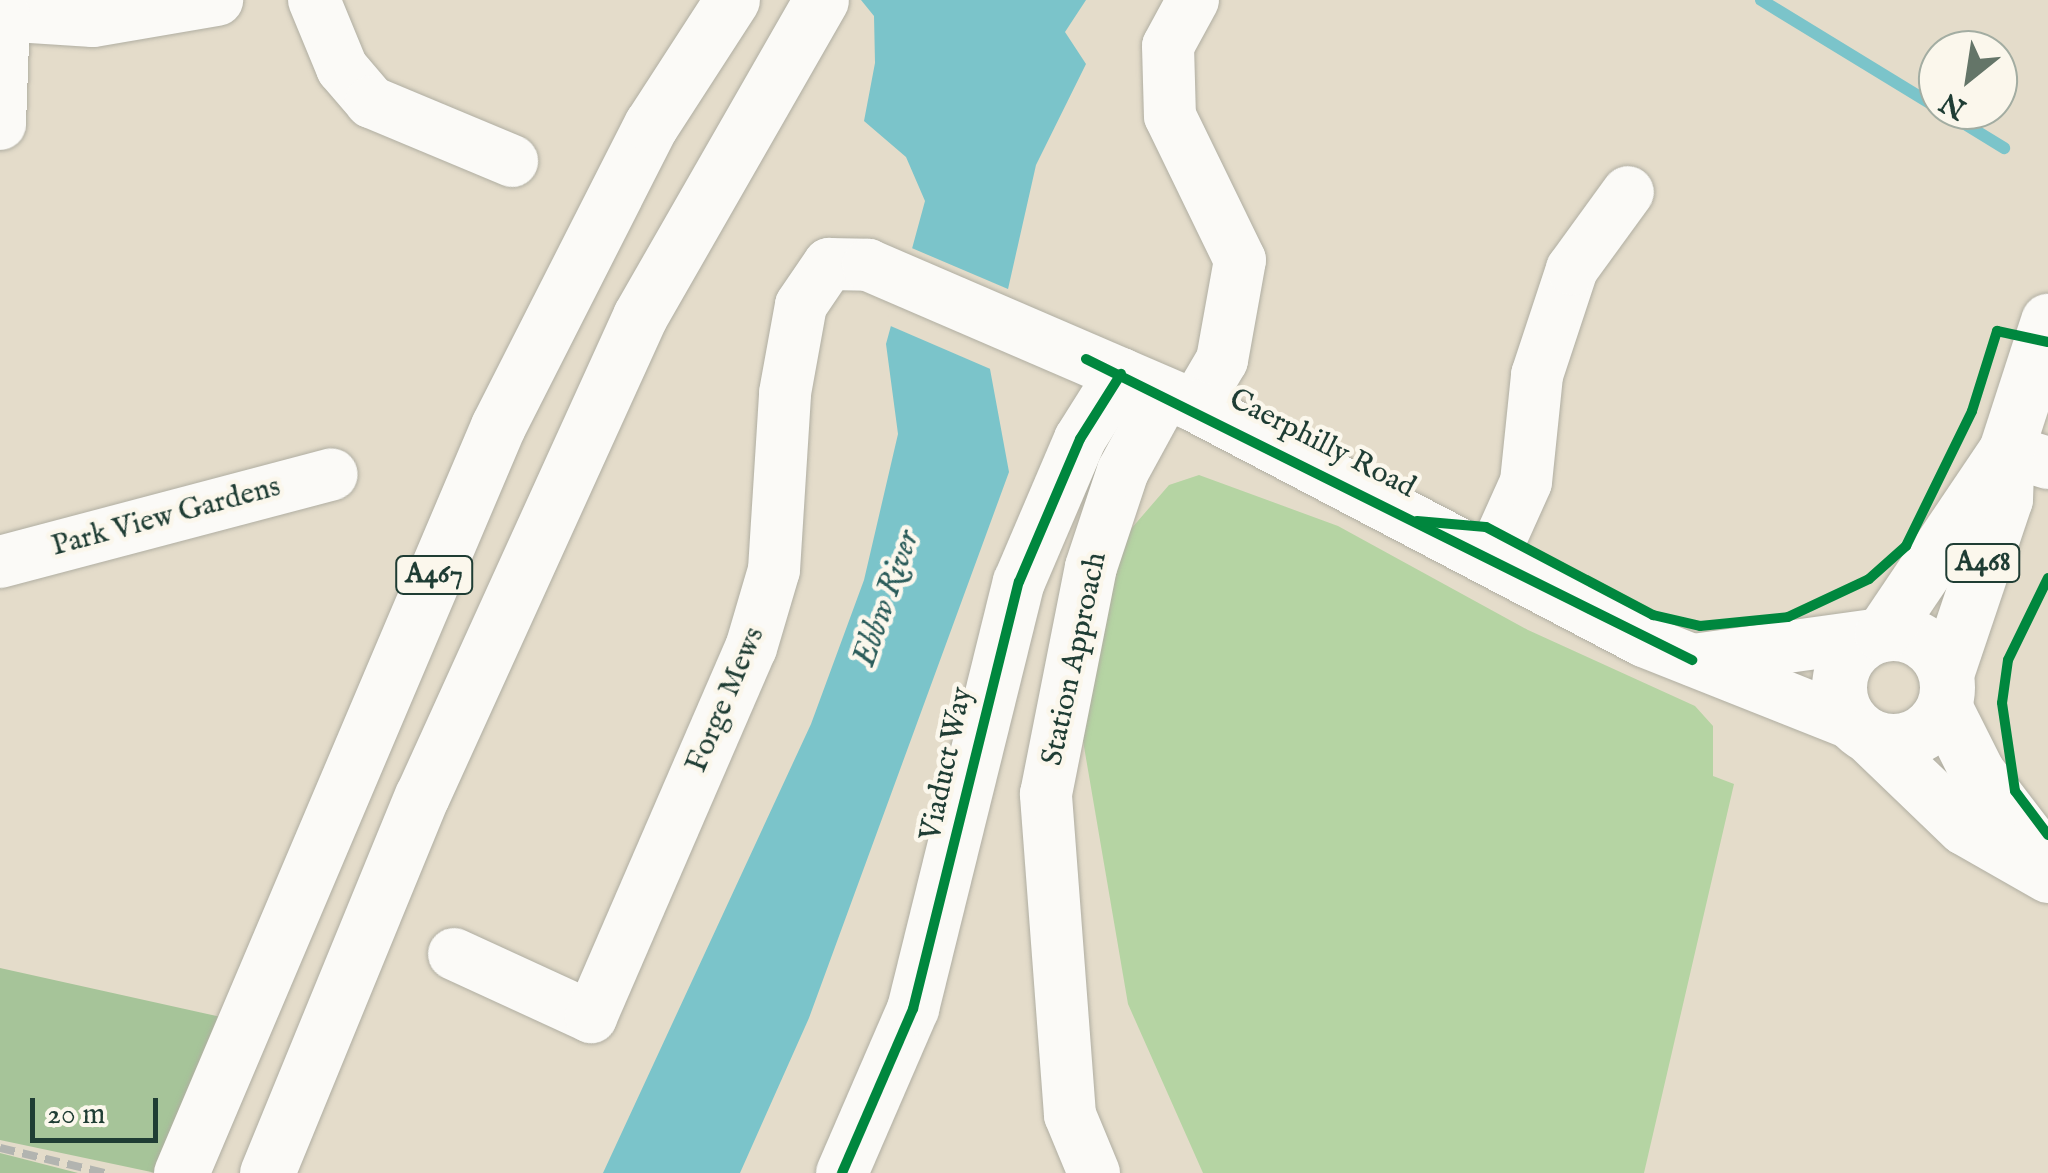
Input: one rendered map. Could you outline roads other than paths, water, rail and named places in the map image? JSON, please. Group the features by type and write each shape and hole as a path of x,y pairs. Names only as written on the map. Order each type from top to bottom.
{"main road":[{"name":"A467","path":"182,1173 498,426 651,125 732,0"},
{"name":"A467","path":"266,1173 527,555 640,316 808,19"},
{"name":"A468","path":"1945,690 2006,498 2027,456 2048,321"},
{"name":"A468","path":"1882,634 2027,456"},
{"path":"1862,730 1842,706 1842,669 1882,634 1924,642 2017,833 2048,863"},
{"name":"Caerphilly Road","path":"1862,730 1909,739 1945,690"},
{"name":"Caerphilly Road","path":"1862,730 1964,826 2048,875"}],"street":[{"path":"0,124 2,15 93,21 217,0"},
{"path":"314,0 342,68 371,102 512,161"},
{"path":"1142,383 1222,360 1240,260 1170,116 1168,46 1193,0"},
{"path":"1491,560 1526,482 1537,375 1572,269 1628,192"},
{"name":"Forge Mews","path":"454,954 591,1017 751,648 774,570 785,394 801,304 829,264 868,265"},
{"name":"Caerphilly Road","path":"868,265 1142,383 1692,660 1862,730"},
{"name":"Viaduct Way","path":"842,1173 913,1009 1019,582 1080,439 1142,383"},
{"name":"Station Approach","path":"1094,1173 1070,1114 1046,794 1091,567 1122,471 1142,383"},
{"name":"Park View Gardens","path":"0,562 332,474"},
{"path":"1692,660 1882,634"}],"water":[{"name":"Ebbw River","path":"861,0 1086,0 1065,32 1086,64 1036,165 990,369 1009,472 809,1018 740,1173 603,1173 811,724 864,580 898,434 886,344 925,201 906,157 864,121 875,63 874,16"}],"waterway":[{"path":"1761,0 1918,96"},
{"path":"1975,130 2004,148"}],"railway":[{"path":"0,1148 105,1173"}]}
